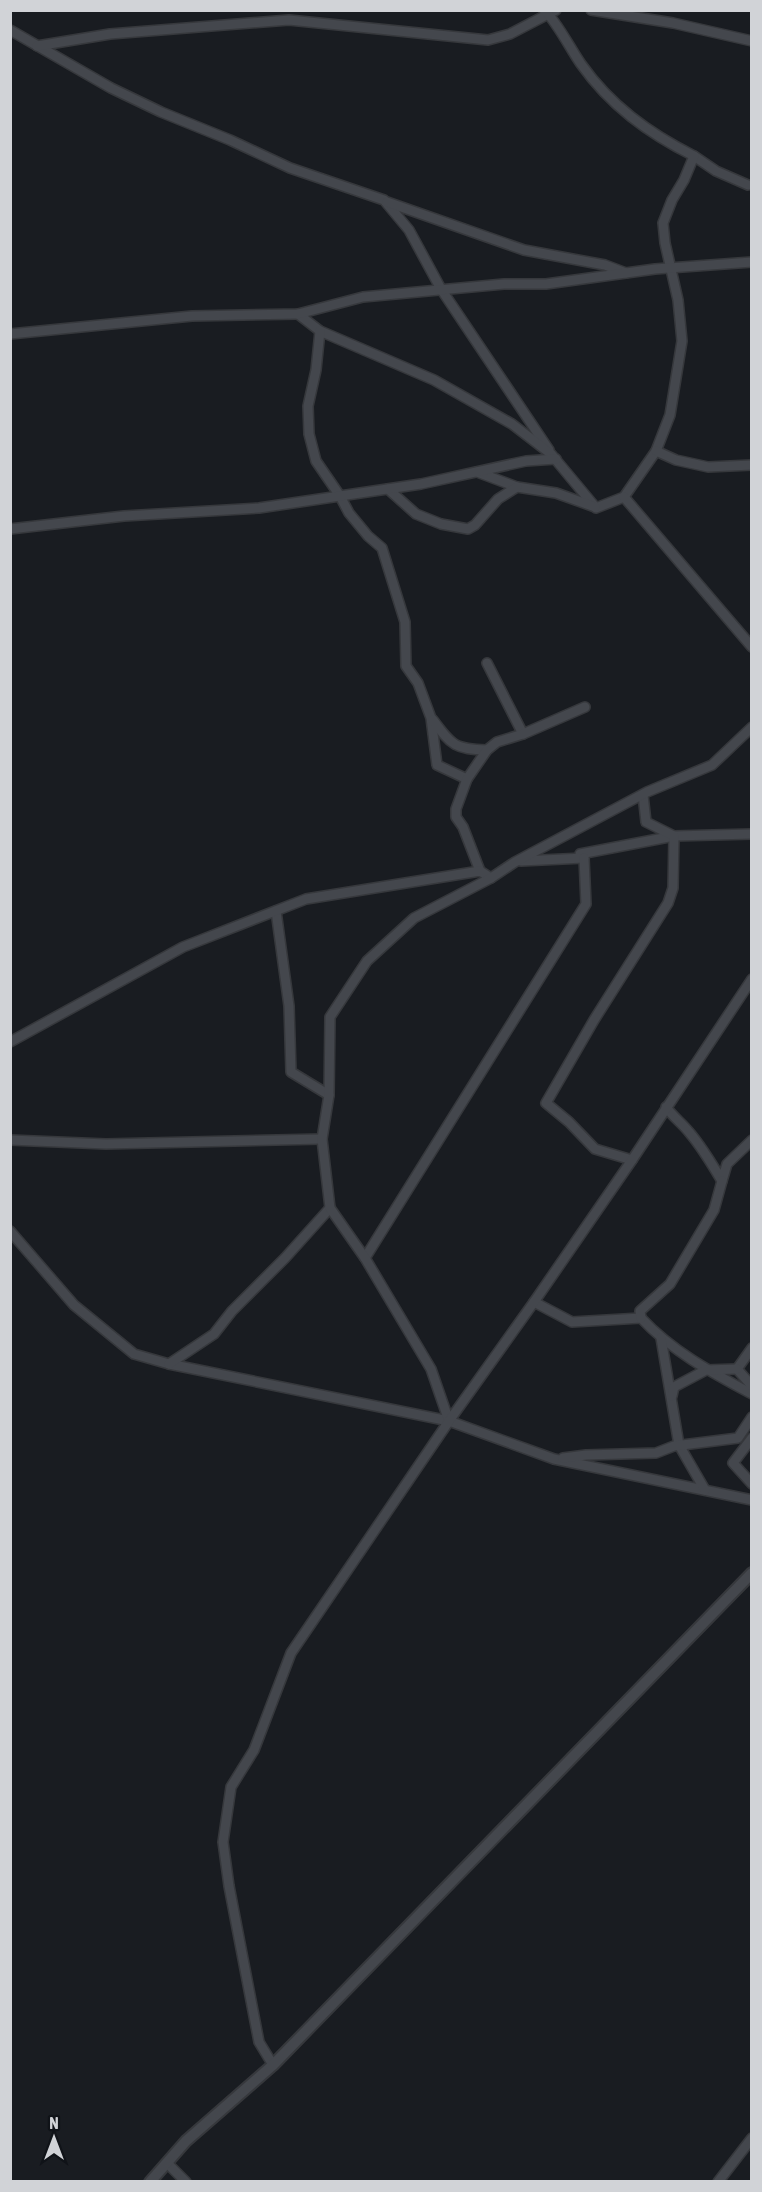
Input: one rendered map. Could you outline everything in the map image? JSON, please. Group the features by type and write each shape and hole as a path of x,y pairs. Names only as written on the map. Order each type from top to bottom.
{"street":[{"path":"591,10 673,23 752,41"},
{"path":"37,46 110,34 289,20 488,40 510,34 549,11 600,90 662,140 694,156 716,171 748,185"},
{"path":"10,30 111,88 290,168 524,250 605,265 628,273"},
{"path":"477,472 517,487 556,493 596,507 624,497 656,451 670,416 682,341 678,300 665,243 663,223 694,156"},
{"path":"384,200 409,230 441,289 556,459 596,507"},
{"path":"10,334 192,316 298,314 363,297 504,284 546,284 672,268 752,262"},
{"path":"298,314 320,331 434,380 512,424 556,459"},
{"path":"320,331 316,370 308,406 309,434 316,462 349,513 382,548 405,622 406,666 418,682 431,718 437,765 467,779"},
{"path":"656,451 676,460 708,467 752,465"},
{"path":"10,529 124,516 259,508 388,489 526,461 556,459"},
{"path":"388,489 416,514 441,524 468,529 476,525 498,499 517,487"},
{"path":"624,497 752,647"},
{"path":"487,663 523,734"},
{"path":"491,879 480,871 463,827 456,817 456,809 467,779 487,750 497,742 523,734 585,707"},
{"path":"431,718 446,738 457,747 467,750 487,750"},
{"path":"449,1421 431,1370 365,1258 330,1208 322,1139 329,1095 330,1017 367,961 414,918 491,879 515,862 643,795 712,765 752,728"},
{"path":"643,795 646,822 674,836"},
{"path":"365,1258 585,904 584,858 580,854 674,836 752,834"},
{"path":"632,1160 595,1149 546,1102 594,1020 668,903 674,888 674,836"},
{"path":"515,862 584,858"},
{"path":"10,1042 183,947 306,899 480,871"},
{"path":"276,911 289,1006 291,1072 329,1095"},
{"path":"273,2065 259,2042 229,1886 223,1842 231,1787 254,1750 291,1653 449,1421 632,1160 750,985"},
{"path":"666,1107 673,1118 688,1130 722,1181"},
{"path":"10,1140 106,1144 322,1139"},
{"path":"752,1140 727,1164 714,1210 670,1284 640,1311 641,1318 661,1338 706,1370 752,1394"},
{"path":"169,1364 214,1334 232,1311 285,1258 330,1208"},
{"path":"10,1231 74,1305 134,1354 169,1364 449,1421 554,1459 748,1500 752,1486 733,1463 752,1438"},
{"path":"534,1302 572,1322 641,1318"},
{"path":"661,1338 679,1445 705,1490"},
{"path":"737,1369 752,1348"},
{"path":"671,1405 674,1387 706,1370 737,1369"},
{"path":"737,1369 752,1386"},
{"path":"554,1459 586,1455 656,1453 679,1445 738,1438 752,1417"},
{"path":"150,2181 186,2141 273,2065 752,1574"},
{"path":"718,2181 752,2138"},
{"path":"167,2163 186,2181"}]}
